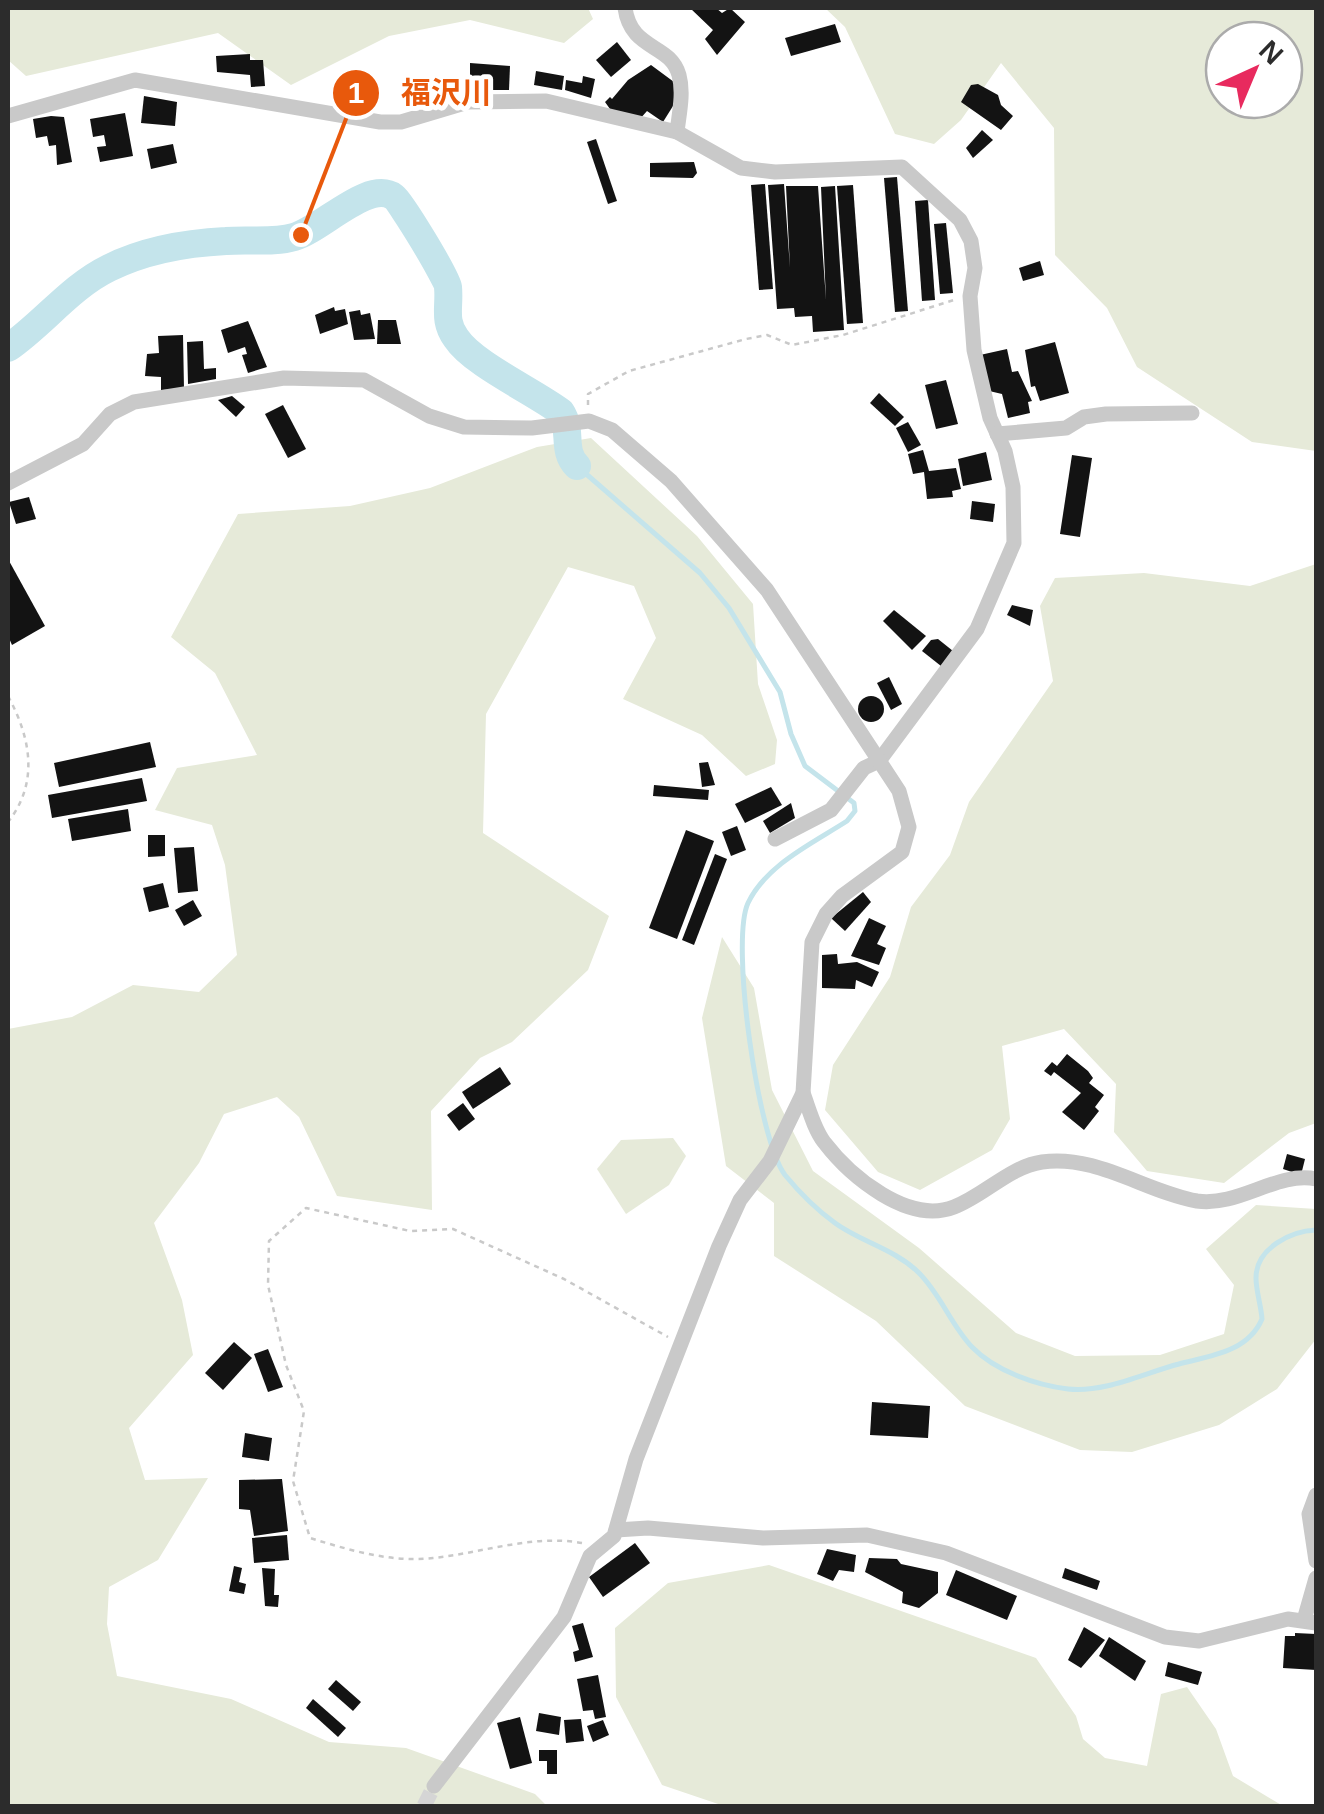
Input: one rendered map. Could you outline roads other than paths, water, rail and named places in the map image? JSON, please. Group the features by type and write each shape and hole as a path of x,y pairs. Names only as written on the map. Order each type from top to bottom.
{"street":[{"path":"624,8 630,29 664,54 680,76 677,132"},
{"path":"8,116 134,80 380,122 402,122 468,102 546,101 677,132 741,168 776,172 889,166 912,172 960,220 972,241 975,268 970,296 974,350 1005,450 1017,518 1010,554 977,629 879,761 864,768 831,810 775,839"},
{"path":"8,483 83,444 110,414 134,402 284,378 364,380 429,416 464,427 532,428 589,420 612,430 671,481 767,590 899,791 909,828 902,852 842,896 826,914 812,942 803,1093 770,1161 740,1200 636,1459 616,1530 582,1568 576,1594 564,1617 434,1786"},
{"path":"997,434 1066,428 1084,416 1192,413"},
{"path":"803,1093 822,1140 858,1178 904,1205 932,1211 952,1208 1011,1172 1040,1162 1071,1160 1198,1201 1236,1200 1284,1182 1316,1179"},
{"path":"1316,1498 1309,1514 1316,1562"},
{"path":"616,1530 648,1528 763,1538 867,1535 946,1553 1164,1638 1198,1641 1288,1619 1310,1622 1316,1578"}],"waterway":[{"path":"8,348 82,285 123,262 181,246 294,237 359,200 384,193 398,202 446,281 448,319 456,338 489,367 561,412 569,453 577,466"},
{"path":"577,466 700,573 729,608 780,692 791,734 805,766 854,803 855,811 847,821 767,877 748,903 743,924 745,997 765,1123 785,1175 802,1194 835,1223 919,1273 981,1356 1017,1376 1068,1389 1110,1385 1238,1346 1262,1319 1256,1278 1262,1258 1286,1238 1316,1230"}],"tunnel":[{"path":"424,1806 434,1786"}],"place":[{"name":"福沢川","path":"301,235"}]}
